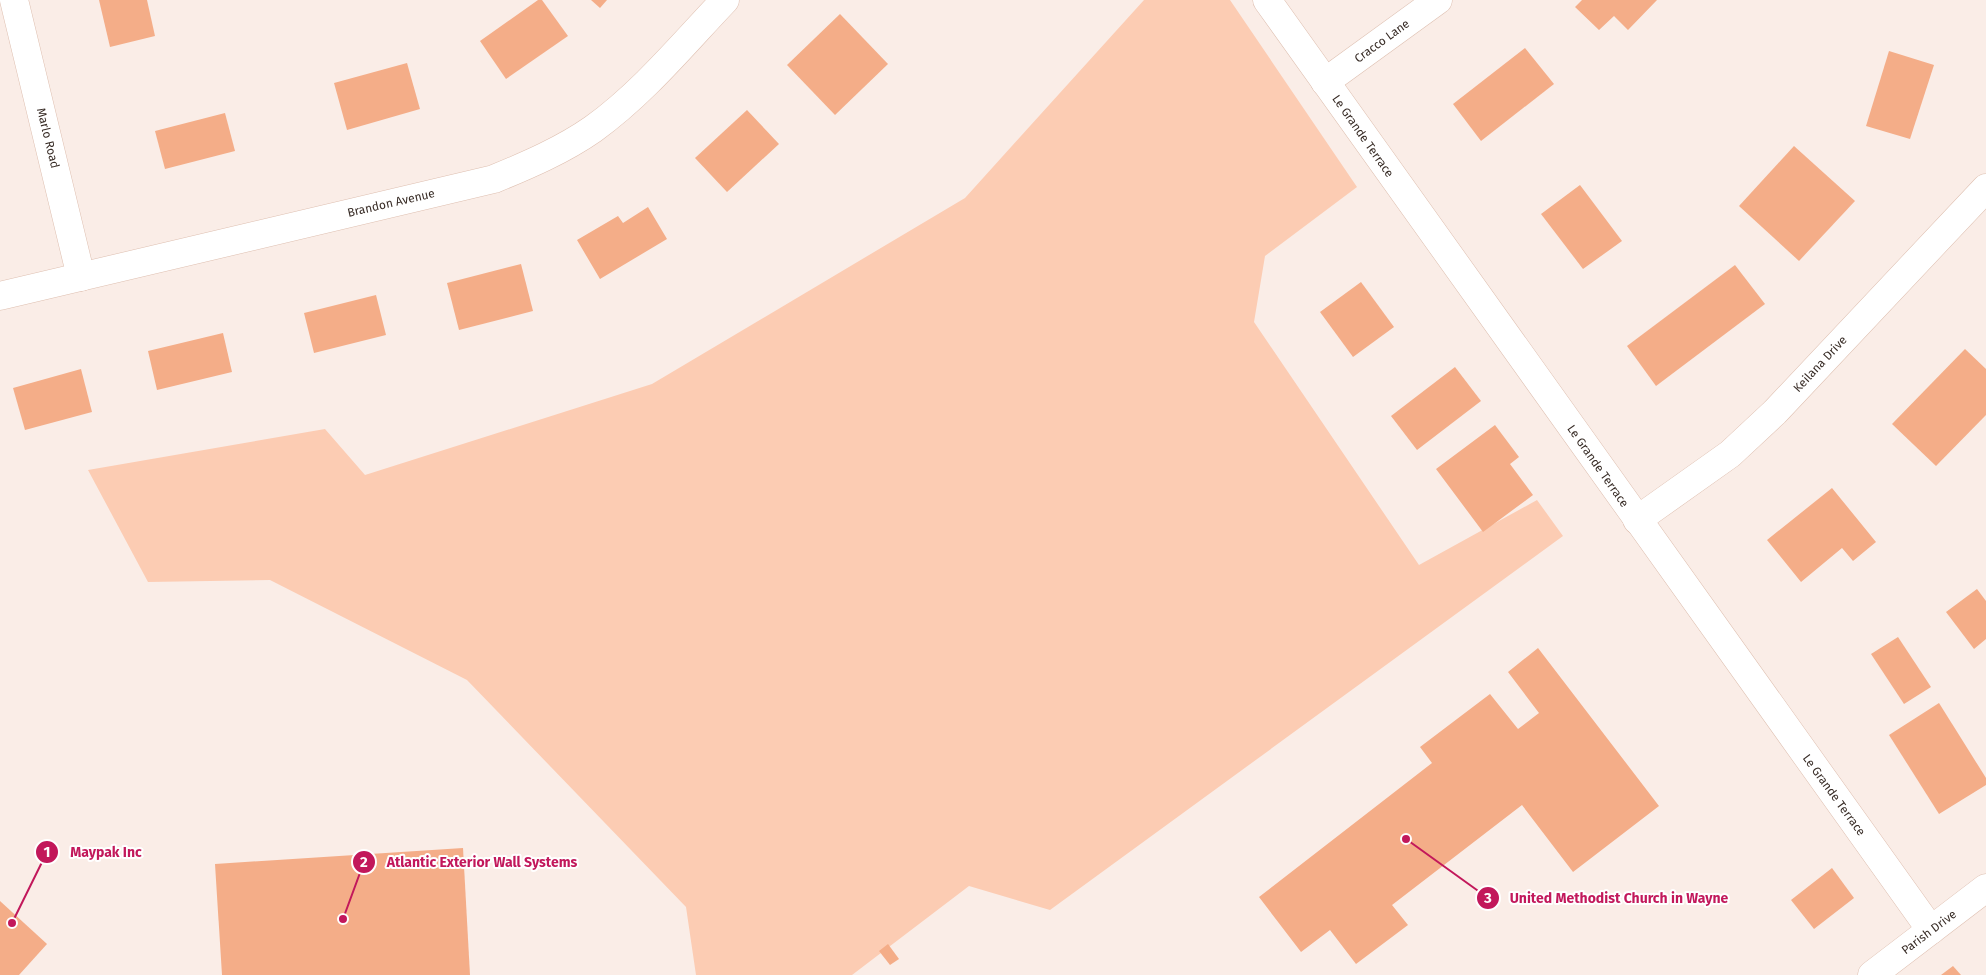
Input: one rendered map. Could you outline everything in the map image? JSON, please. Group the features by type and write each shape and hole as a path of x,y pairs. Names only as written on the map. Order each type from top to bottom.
{"street":[{"name":"Marlo Road","path":"14,0 82,276"},
{"name":"Brandon Avenue","path":"0,296 494,179 546,157 593,129 636,93 725,0"},
{"name":"Le Grande Terrace","path":"1267,0 1636,520 1931,930"},
{"name":"Cracco Lane","path":"1325,82 1438,0"},
{"name":"Keilana Drive","path":"1636,520 1730,454 1782,405 1986,188"},
{"name":"Parish Drive","path":"1872,975 1986,888"}],"shaded area":[{"path":"1144,0 1230,0 1357,187 1265,256 1254,322 1419,565 1537,500 1563,536 1050,910 969,886 852,975 696,975 686,907 467,680 270,580 148,582 88,470 325,429 365,475 652,384 965,198"}],"building":[{"path":"99,0 147,0 155,36 110,47"},
{"path":"538,0 542,0 568,36 506,79 480,41"},
{"path":"591,0 607,0 600,8"},
{"path":"1582,0 1657,0 1628,30 1614,16 1599,30 1575,7"},
{"path":"840,14 888,64 835,115 787,65"},
{"path":"1525,48 1554,84 1481,141 1453,104"},
{"path":"1889,51 1934,65 1910,139 1866,126"},
{"path":"407,63 420,109 347,130 334,83"},
{"path":"747,110 779,144 727,192 695,158"},
{"path":"225,113 235,151 165,169 155,131"},
{"path":"1794,146 1855,201 1799,261 1739,206"},
{"path":"1580,185 1622,241 1583,269 1541,214"},
{"path":"648,207 667,239 600,279 577,240 618,216 623,223"},
{"path":"521,264 533,311 459,330 447,283"},
{"path":"1735,265 1765,304 1656,386 1627,346"},
{"path":"1361,282 1394,327 1353,357 1320,312"},
{"path":"376,295 386,335 314,353 304,313"},
{"path":"223,333 232,372 157,390 148,351"},
{"path":"1965,349 1986,369 1986,415 1936,466 1892,424"},
{"path":"1455,367 1481,401 1417,450 1391,416"},
{"path":"81,369 92,412 25,430 13,388"},
{"path":"1495,425 1519,457 1510,464 1533,495 1483,532 1436,469"},
{"path":"1832,488 1876,542 1853,561 1842,548 1801,582 1767,540"},
{"path":"1977,589 1986,601 1986,639 1974,649 1946,612"},
{"path":"1898,637 1931,687 1904,704 1871,654"},
{"path":"1538,648 1659,806 1573,872 1522,805 1392,905 1408,925 1356,964 1330,930 1301,952 1259,897 1432,763 1420,747 1490,694 1518,729 1539,713 1508,672"},
{"path":"1939,703 1986,778 1986,785 1939,814 1889,735"},
{"path":"463,848 470,975 222,975 215,864"},
{"path":"1832,868 1854,898 1814,929 1791,900"},
{"path":"0,901 47,944 19,975 0,975"},
{"path":"888,944 899,959 890,965 879,951"},
{"path":"1953,966 1961,975 1941,975"}],"place":[{"name":"United Methodist Church in Wayne","path":"1406,839"},
{"name":"Atlantic Exterior Wall Systems","path":"343,919"},
{"name":"Maypak Inc","path":"12,923"}]}
